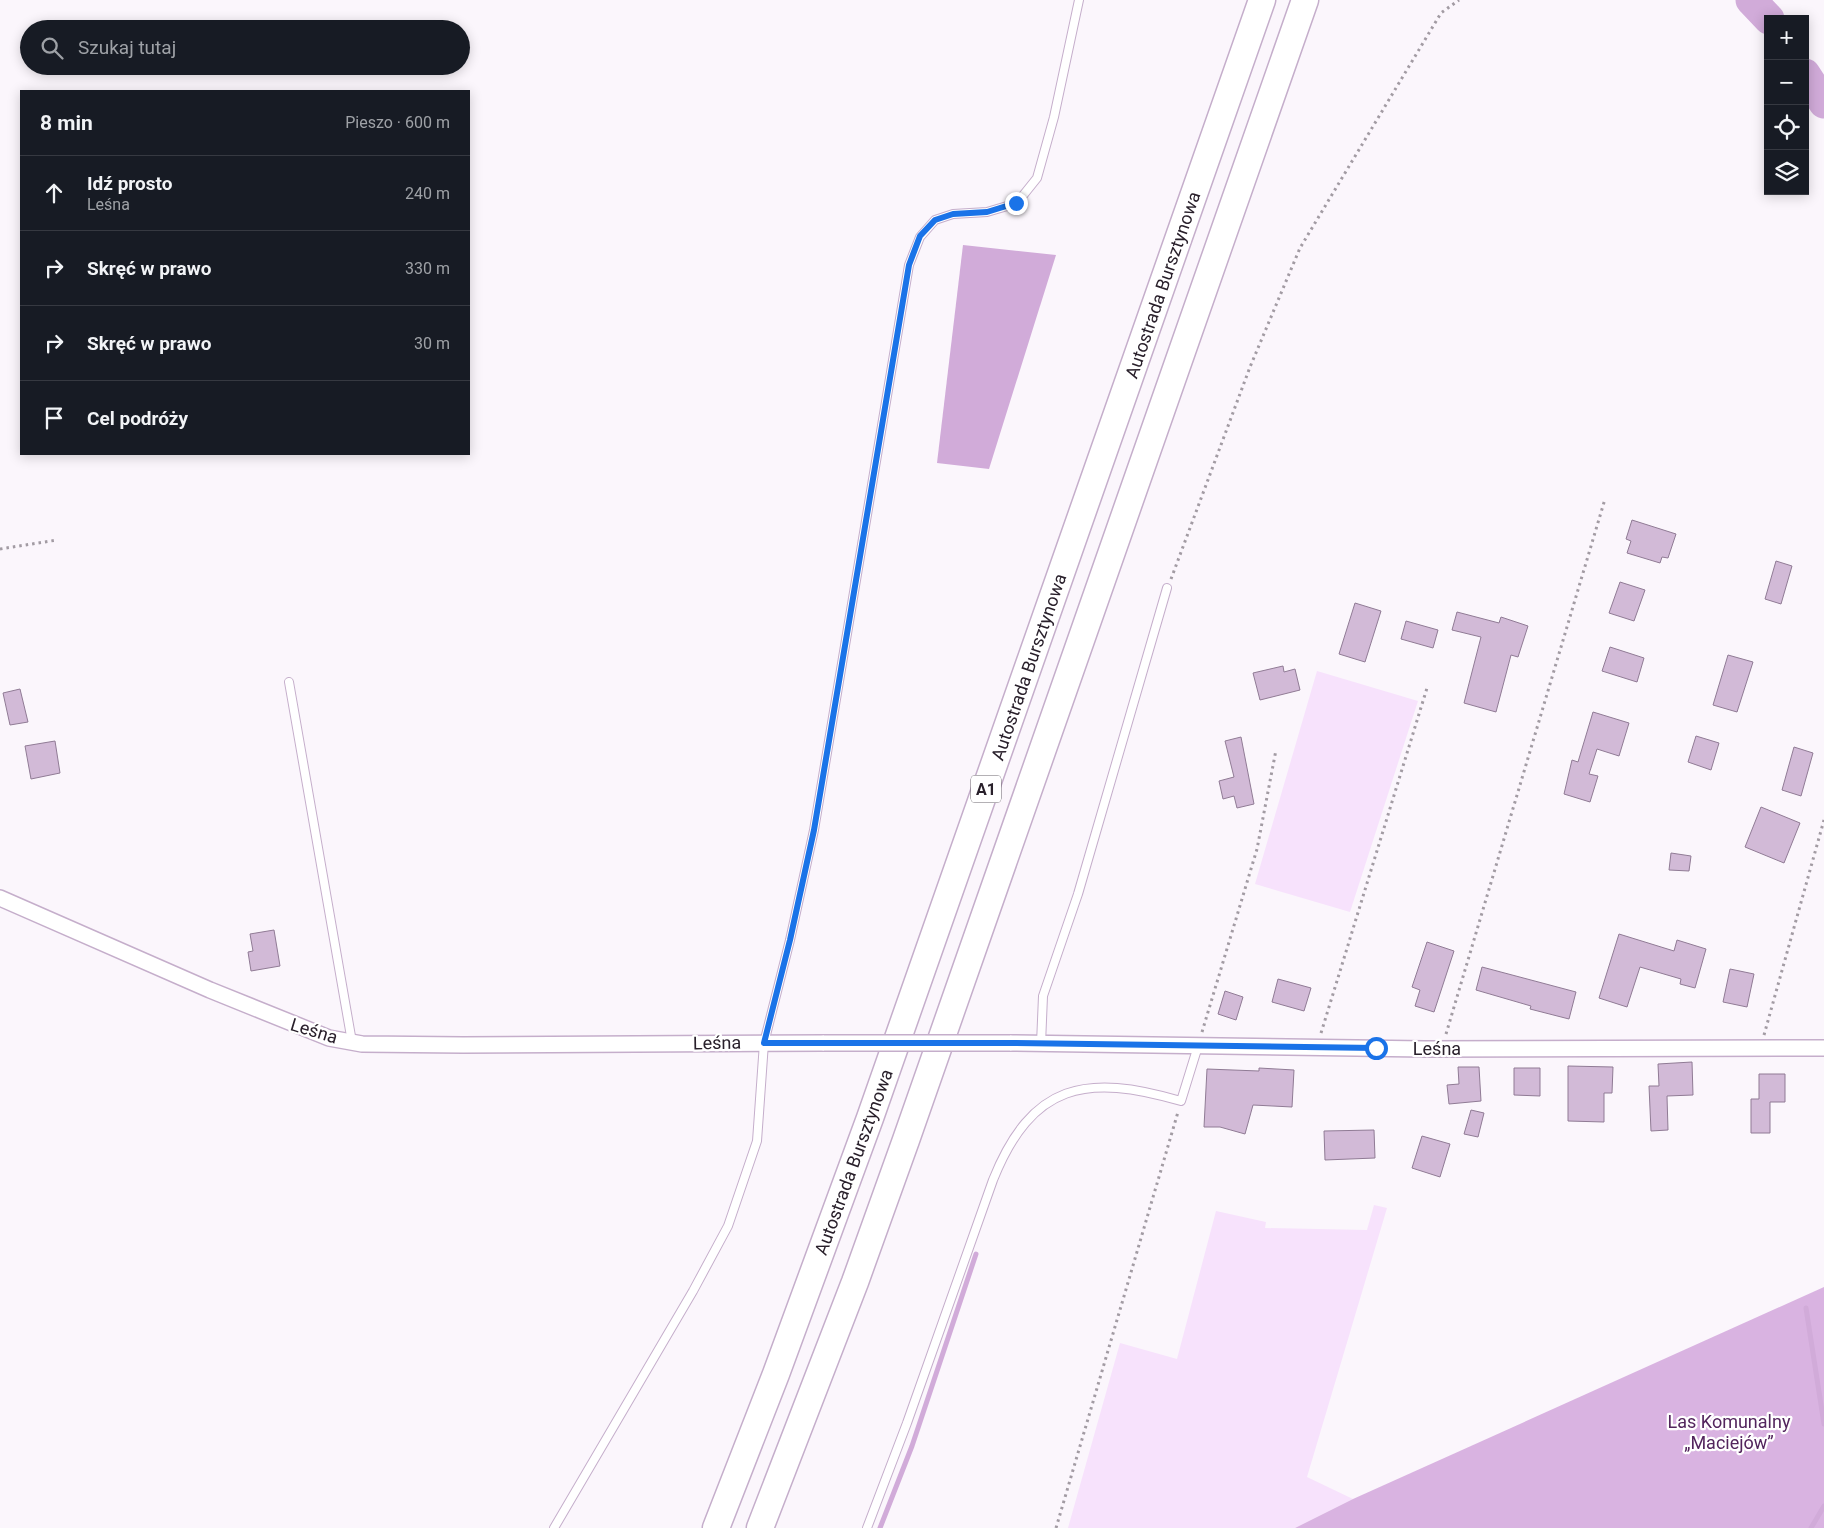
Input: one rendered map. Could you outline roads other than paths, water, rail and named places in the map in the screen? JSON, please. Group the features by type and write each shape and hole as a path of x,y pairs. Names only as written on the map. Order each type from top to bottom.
{"highway":[{"name":"Autostrada Bursztynowa","path":"716,1528 776,1374 870,1118 1262,0"},
{"name":"A1","path":"760,1528 851,1291 906,1140 1305,0"}],"street":[{"name":"Leśna","path":"0,898 296,1027 329,1038 352,1042 463,1045 1010,1043 1442,1049 1824,1048"}],"lane":[{"path":"554,1528 693,1291 728,1226 757,1141 764,1043 790,940 816,821 909,265 920,236 935,220 953,214 987,212 1016,203 1037,178 1054,117 1080,0"},
{"path":"1041,1044 1043,996 1078,894 1167,588"},
{"path":"289,682 352,1042"},
{"path":"867,1528 907,1423 993,1180 1014,1136 1031,1114 1049,1100 1073,1091 1124,1088 1181,1101 1198,1046"}],"waterway":[{"path":"1751,0 1765,15"},
{"path":"1809,80 1824,103"},
{"path":"880,1528 912,1446 976,1254"},
{"path":"1806,1308 1824,1424"},
{"path":"1811,1528 1824,1506"}],"park label":[{"name":"Las Komunalny „Maciejów”","path":"1729,1432"}]}
